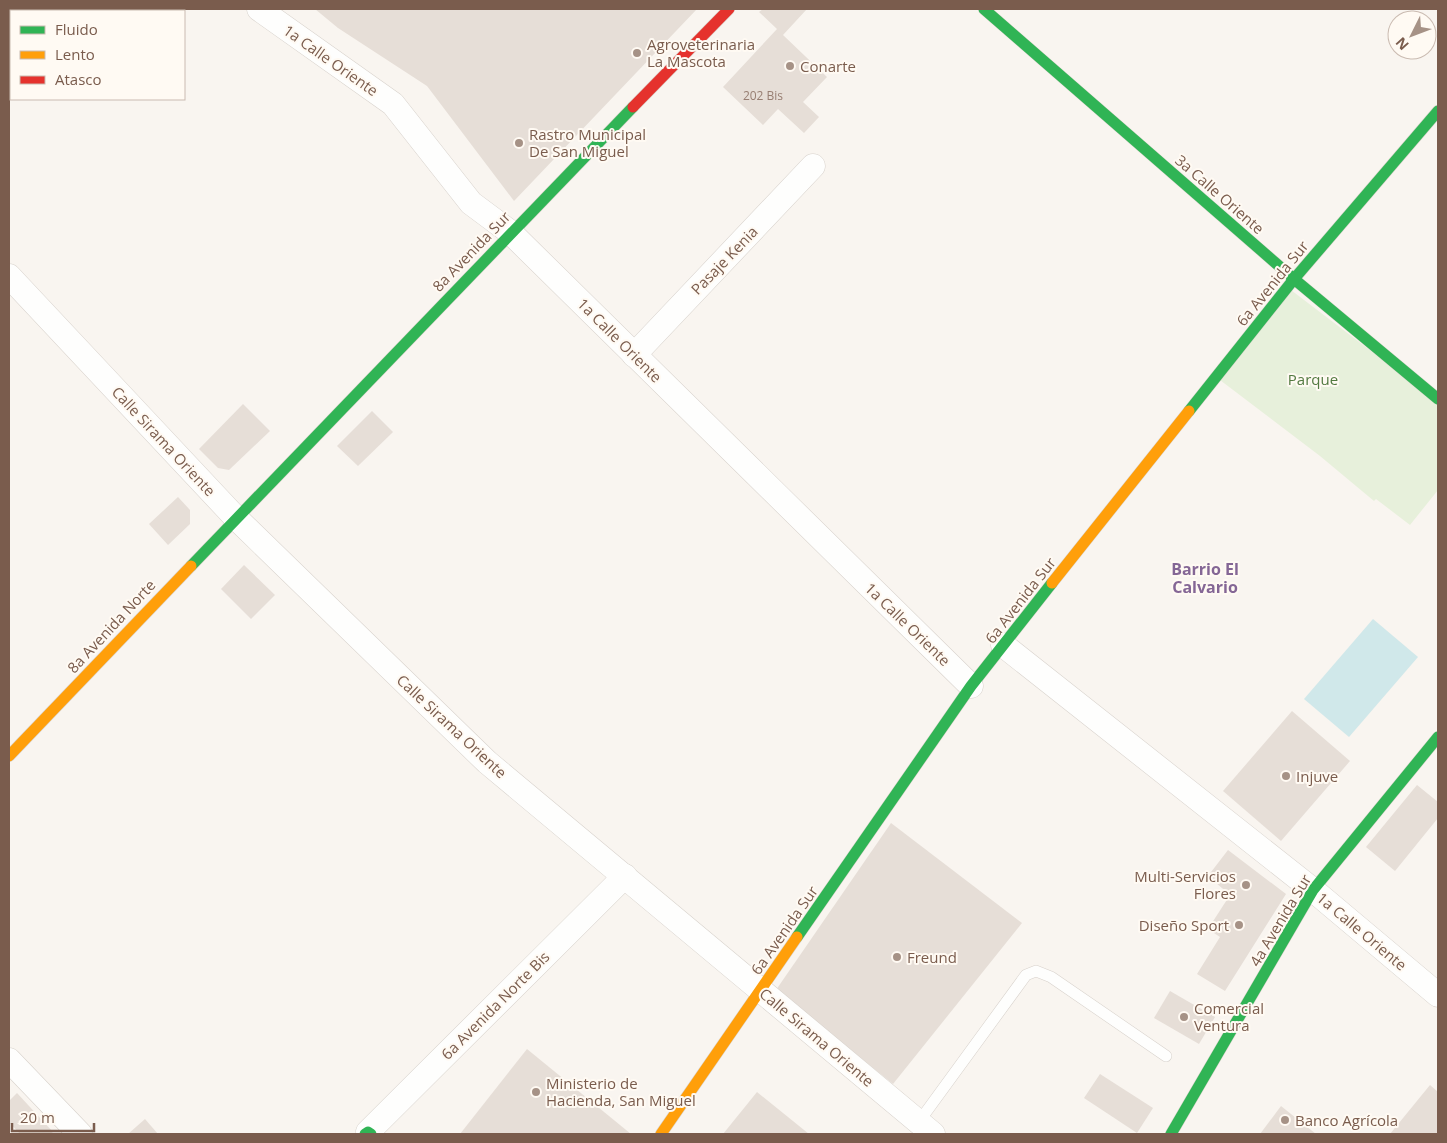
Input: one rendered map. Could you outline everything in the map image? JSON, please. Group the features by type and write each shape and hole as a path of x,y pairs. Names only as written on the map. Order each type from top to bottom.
{"street":[{"name":"1a Calle Oriente","path":"259,9 393,104 471,203 510,232 971,686"},
{"name":"8a Avenida Sur","path":"235,517 510,232 729,9"},
{"name":"3a Calle Oriente","path":"984,9 1294,279 1438,399"},
{"name":"6a Avenida Sur","path":"660,1134 971,686 1294,279 1438,111"},
{"name":"Pasaje Kenia","path":"634,354 813,166"},
{"name":"Calle Sirama Oriente","path":"9,276 235,517 487,762 761,989 924,1130"},
{"name":"8a Avenida Norte","path":"9,756 235,517"},
{"name":"1a Calle Oriente","path":"1003,645 1313,890 1438,996"},
{"name":"4a Avenida Sur","path":"1171,1134 1313,890 1438,738"},
{"name":"6a Avenida Norte Bis","path":"368,1133 624,876"},
{"path":"9,1060 80,1134"}],"lane":[{"path":"924,1130 1026,974 1036,970 1051,977 1166,1056"}],"green space":[{"name":"Parque","path":"1287,287 1438,402 1438,490 1410,525 1376,499 1374,501 1320,456 1216,377"}],"water":[{"path":"1373,619 1418,657 1349,737 1304,699"}],"building":[{"name":"Rastro Municipal De San Miguel","path":"315,9 697,9 514,201 427,86 338,28"},
{"path":"763,9 807,9 783,35 827,77 803,102 819,117 804,133 778,109 763,125 723,87 777,29 759,12"},
{"path":"243,404 270,431 229,470 218,468 199,449"},
{"path":"372,411 393,432 358,466 337,446"},
{"path":"178,497 190,510 190,524 168,545 149,524"},
{"path":"244,565 275,595 251,619 221,589"},
{"name":"Injuve","path":"1292,711 1350,761 1281,841 1223,791"},
{"path":"1417,785 1438,802 1438,818 1395,871 1366,847"},
{"name":"Freund","path":"891,823 1022,923 893,1084 776,990"},
{"path":"1228,850 1286,894 1225,991 1197,974 1220,937 1208,929 1230,895 1208,876"},
{"name":"Comercial Ventura","path":"1170,991 1215,1017 1199,1044 1154,1018"},
{"name":"Ministerio de Hacienda, San Miguel","path":"527,1049 631,1134 460,1134"},
{"path":"1100,1074 1153,1108 1137,1133 1084,1098"},
{"path":"1430,1085 1438,1092 1438,1134 1390,1134"},
{"path":"757,1092 809,1134 723,1134"},
{"path":"17,1093 53,1132 50,1134 20,1134 9,1122 9,1101"},
{"name":"Banco Agrícola","path":"1281,1106 1316,1134 1260,1134"},
{"path":"145,1119 158,1134 128,1134"}],"traffic: fast":[{"path":"984,9 1294,279 1438,399"},
{"path":"191,566 633,107"},
{"path":"1189,411 1294,279 1438,111"},
{"path":"797,937 971,686 1052,583"},
{"path":"1171,1134 1313,890 1438,737"},
{"path":"365,1134 368,1132 371,1134"}],"traffic: slow":[{"path":"1052,583 1189,411"},
{"path":"9,756 191,566"},
{"path":"661,1134 797,937"}],"traffic: jam":[{"path":"633,107 729,9"}],"place":[{"name":"Agroveterinaria La Mascota","path":"637,53"},
{"name":"Conarte","path":"790,66"},
{"name":"Rastro Municipal De San Miguel","path":"519,143"},
{"name":"Injuve","path":"1286,776"},
{"name":"Multi-Servicios Flores","path":"1246,885"},
{"name":"Diseño Sport","path":"1239,925"},
{"name":"Freund","path":"897,957"},
{"name":"Comercial Ventura","path":"1184,1017"},
{"name":"Ministerio de Hacienda, San Miguel","path":"536,1092"},
{"name":"Banco Agrícola","path":"1285,1120"}],"district":[{"name":"Barrio El Calvario","path":"1205,578"}]}
